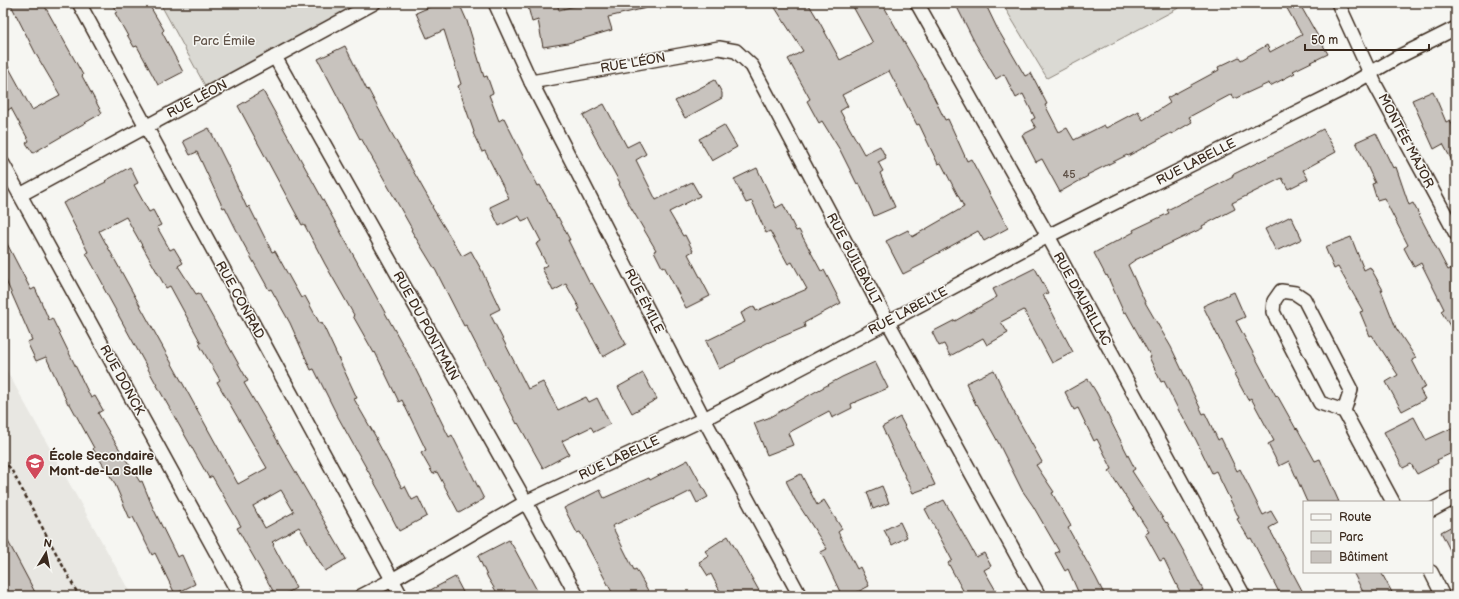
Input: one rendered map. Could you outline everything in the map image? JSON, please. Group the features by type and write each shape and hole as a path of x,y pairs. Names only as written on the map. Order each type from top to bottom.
{"street":[{"name":"RUE CONRAD","path":"78,3 401,596"},
{"name":"RUE LÉON","path":"20,195 374,3"},
{"name":"RUE ÉMILE","path":"495,3 531,82 704,419 800,596"},
{"name":"RUE D'AURILLAC","path":"917,3 1048,236 1244,596"},
{"name":"MONTÉE MAJOR","path":"1332,3 1358,48"},
{"name":"MONTÉE MAJOR","path":"1338,3 1370,73 1456,234"},
{"name":"RUE LABELLE","path":"361,596 392,580 526,502 704,419 1048,236 1338,92 1396,58 1456,28"},
{"name":"RUE LÉON","path":"531,82 719,48 736,51"},
{"name":"RUE GUILBAULT","path":"736,51 752,66 888,322 1039,596"},
{"name":"RUE DU PONTMAIN","path":"275,57 526,502 577,596"},
{"name":"RUE DONCK","path":"3,164 240,596"},
{"path":"1344,411 1351,390 1304,300 1295,293 1281,292 1274,301 1273,312 1320,403 1344,411 1392,501"},
{"path":"1433,509 1456,497"},
{"path":"1432,573 1444,596"}],"path":[{"path":"3,460 10,469 79,596"}],"shaded area":[{"name":"École Secondaire Mont-de-La Salle","path":"3,364 132,596 3,596"}],"green space":[{"name":"Parc Émile","path":"160,3 374,3 209,93"},
{"path":"1002,3 1188,3 1047,78"}],"building":[{"path":"10,3 43,3 83,75 82,76 102,113 33,153 26,143 29,141 11,108 7,111 3,103 3,57 32,110 60,95 37,56"},
{"path":"111,3 148,3 164,30 162,32 183,72 158,85 137,46 134,47"},
{"path":"439,3 459,3 467,21 484,77 487,76 493,93 489,95 499,121 504,118 538,186 540,185 570,240 568,240 590,284 592,283 626,344 603,357 566,284 553,291 542,268 547,265 536,244 541,241 529,218 522,221 519,216 499,226 490,207 509,198 485,151 482,152 473,133 474,132 458,86 461,84 444,30 427,38 416,13"},
{"path":"527,3 557,3 559,10 586,3 646,3 646,8 608,17 612,30 568,43 543,47 538,20 532,22"},
{"path":"772,3 808,3 840,60 873,43 851,3 882,3 925,79 945,120 948,119 967,161 971,159 1008,228 984,241 978,231 924,261 925,263 903,274 886,241 908,230 912,237 964,207 941,163 938,164 919,124 917,125 889,71 842,95 848,106 840,111 864,154 880,146 886,158 878,162 883,171 880,173 895,207 874,216 859,183 857,184 840,150 822,121 819,123 807,101 810,99 788,59 803,51"},
{"path":"955,3 985,3 997,28 1025,76 1031,73 1059,132 1067,128 1074,140 1104,125 1106,128 1138,111 1143,120 1170,103 1167,98 1219,70 1218,67 1239,57 1241,60 1267,45 1270,52 1302,35 1284,3 1299,3 1328,54 1293,71 1295,73 1270,86 1269,83 1234,99 1232,94 1189,117 1192,122 1172,134 1171,133 1128,156 1127,155 1087,175 1088,176 1060,192 1042,159 1036,162 1022,135 1036,128 1031,120 1035,118 1023,94 1016,98 1004,74 996,79 975,43"},
{"path":"345,46 367,90 368,89 433,206 432,207 462,256 471,251 482,271 500,309 490,314 528,389 543,382 558,410 586,397 589,402 597,398 610,424 594,432 591,427 562,441 569,454 543,468 518,423 517,424 466,325 464,326 436,271 411,230 412,229 361,138 360,139 318,59"},
{"path":"715,80 722,93 722,98 685,118 675,101"},
{"path":"263,91 410,358 449,437 452,435 484,499 459,513 437,472 433,474 421,453 426,450 402,400 399,402 375,352 374,353 353,316 354,315 304,224 302,225 238,106"},
{"path":"1433,91 1446,122 1450,120 1456,132 1456,168 1443,144 1434,149 1412,100"},
{"path":"604,104 627,147 639,141 646,154 636,160 656,200 692,182 700,196 669,212 683,236 685,235 693,251 688,254 710,296 686,308 664,266 662,267 654,251 656,250 630,206 619,184 620,183 583,115"},
{"path":"724,125 737,147 712,161 699,139"},
{"path":"209,128 247,208 249,206 272,252 275,251 301,298 305,296 320,324 322,323 357,398 354,399 377,439 402,488 405,486 412,500 418,497 427,516 399,531 314,369 311,370 290,323 271,289 269,290 225,207 223,208 197,152 190,155 183,141"},
{"path":"1323,129 1336,152 1303,170 1308,179 1288,189 1282,178 1232,203 1235,209 1202,226 1203,228 1135,260 1128,265 1146,304 1171,347 1203,414 1205,413 1218,440 1221,438 1237,471 1240,469 1263,515 1271,511 1278,523 1269,528 1305,596 1281,596 1251,538 1249,539 1237,519 1239,518 1216,471 1212,473 1164,381 1161,382 1149,357 1151,357 1126,312 1124,313 1107,275 1106,276 1094,253 1134,232 1133,230 1169,213 1167,210"},
{"path":"1376,133 1393,168 1396,167 1409,205 1413,203 1448,270 1456,266 1456,336 1441,311 1444,309 1421,263 1414,267 1404,248 1408,245 1384,198 1377,200 1372,184 1375,183 1356,142"},
{"path":"130,167 138,183 134,185 149,212 153,210 161,225 157,227 170,250 174,248 183,263 178,266 196,294 199,293 248,381 244,383 346,559 325,571 299,527 272,542 296,588 282,596 276,596 237,528 241,526 212,476 209,478 165,400 103,287 104,286 86,253 88,252 63,203 106,182 105,181","holes":["126,217 166,288 170,286 201,343 199,344 220,380 217,382 267,468 238,484 99,231","281,490 294,512 265,528 253,506"]},
{"path":"757,168 776,208 783,204 796,231 799,230 821,271 824,270 841,303 804,323 805,327 767,343 719,369 706,341 745,322 741,313 754,306 756,311 807,289 792,262 788,264 770,231 766,233 752,201 746,203 734,179"},
{"path":"1291,216 1302,239 1276,251 1265,229"},
{"path":"3,236 31,290 35,288 49,320 52,318 91,398 95,396 103,410 98,413 140,482 142,481 153,508 177,557 182,555 195,584 175,594 155,553 152,555 133,517 130,519 114,482 93,449 94,448 70,404 68,404 46,357 36,361 27,342 32,340 3,274"},
{"path":"1351,237 1364,270 1370,267 1383,290 1381,290 1396,328 1416,358 1412,360 1426,387 1420,390 1425,399 1402,411 1386,382 1398,375 1372,335 1370,336 1360,312 1363,311 1338,267 1334,269 1325,247"},
{"path":"1035,268 1048,293 1043,295 1073,352 1052,363 1024,310 1001,322 1008,333 987,345 983,338 950,356 944,344 939,346 932,332 955,321 997,297 993,289"},
{"path":"1234,292 1245,317 1236,321 1276,396 1277,395 1296,429 1297,428 1315,461 1320,459 1339,501 1307,501 1289,461 1279,466 1268,444 1274,441 1251,398 1248,400 1234,374 1236,373 1203,306"},
{"path":"875,362 888,388 851,404 852,408 832,418 829,411 788,433 793,445 767,455 754,423 768,418 842,377"},
{"path":"994,370 1009,403 1042,462 1036,465 1054,492 1052,493 1071,526 1068,528 1105,596 1080,596 1068,569 1065,571 1055,553 1059,551 1022,490 998,442 977,404 976,405 966,383"},
{"path":"643,373 657,399 632,413 618,387"},
{"path":"1088,379 1135,469 1132,471 1166,523 1167,522 1203,590 1190,596 1182,596 1164,559 1160,561 1145,534 1149,532 1109,471 1112,469 1097,439 1094,441 1078,408 1074,410 1065,392"},
{"path":"900,417 919,451 935,485 913,493 882,427"},
{"path":"1414,417 1426,440 1456,426 1456,451 1437,460 1438,463 1417,474 1411,464 1403,468 1384,432"},
{"path":"688,460 708,497 697,503 691,491 612,526 634,570 636,569 651,596 614,596 580,532 577,533 564,508 600,490 604,498 649,478 650,480"},
{"path":"801,474 817,505 824,500 842,529 838,532 857,569 860,567 869,586 850,596 842,596 821,552 827,549 795,499 786,481"},
{"path":"882,486 889,503 873,509 867,492"},
{"path":"944,500 976,557 984,553 991,566 984,570 999,596 966,596 948,563 952,560 925,509"},
{"path":"900,522 907,537 892,545 884,530"},
{"path":"1456,524 1456,562 1441,532"},
{"path":"3,532 37,596 3,596"},
{"path":"728,536 762,596 731,596 728,591 722,595 711,574 708,576 699,562 709,556 705,551"},
{"path":"509,540 540,596 499,596 488,578 478,556"},
{"path":"1354,573 1382,573 1394,596 1365,596"},
{"path":"455,577 465,596 419,596"}],"place":[{"name":"École Secondaire Mont-de-La Salle","path":"35,480"}]}
